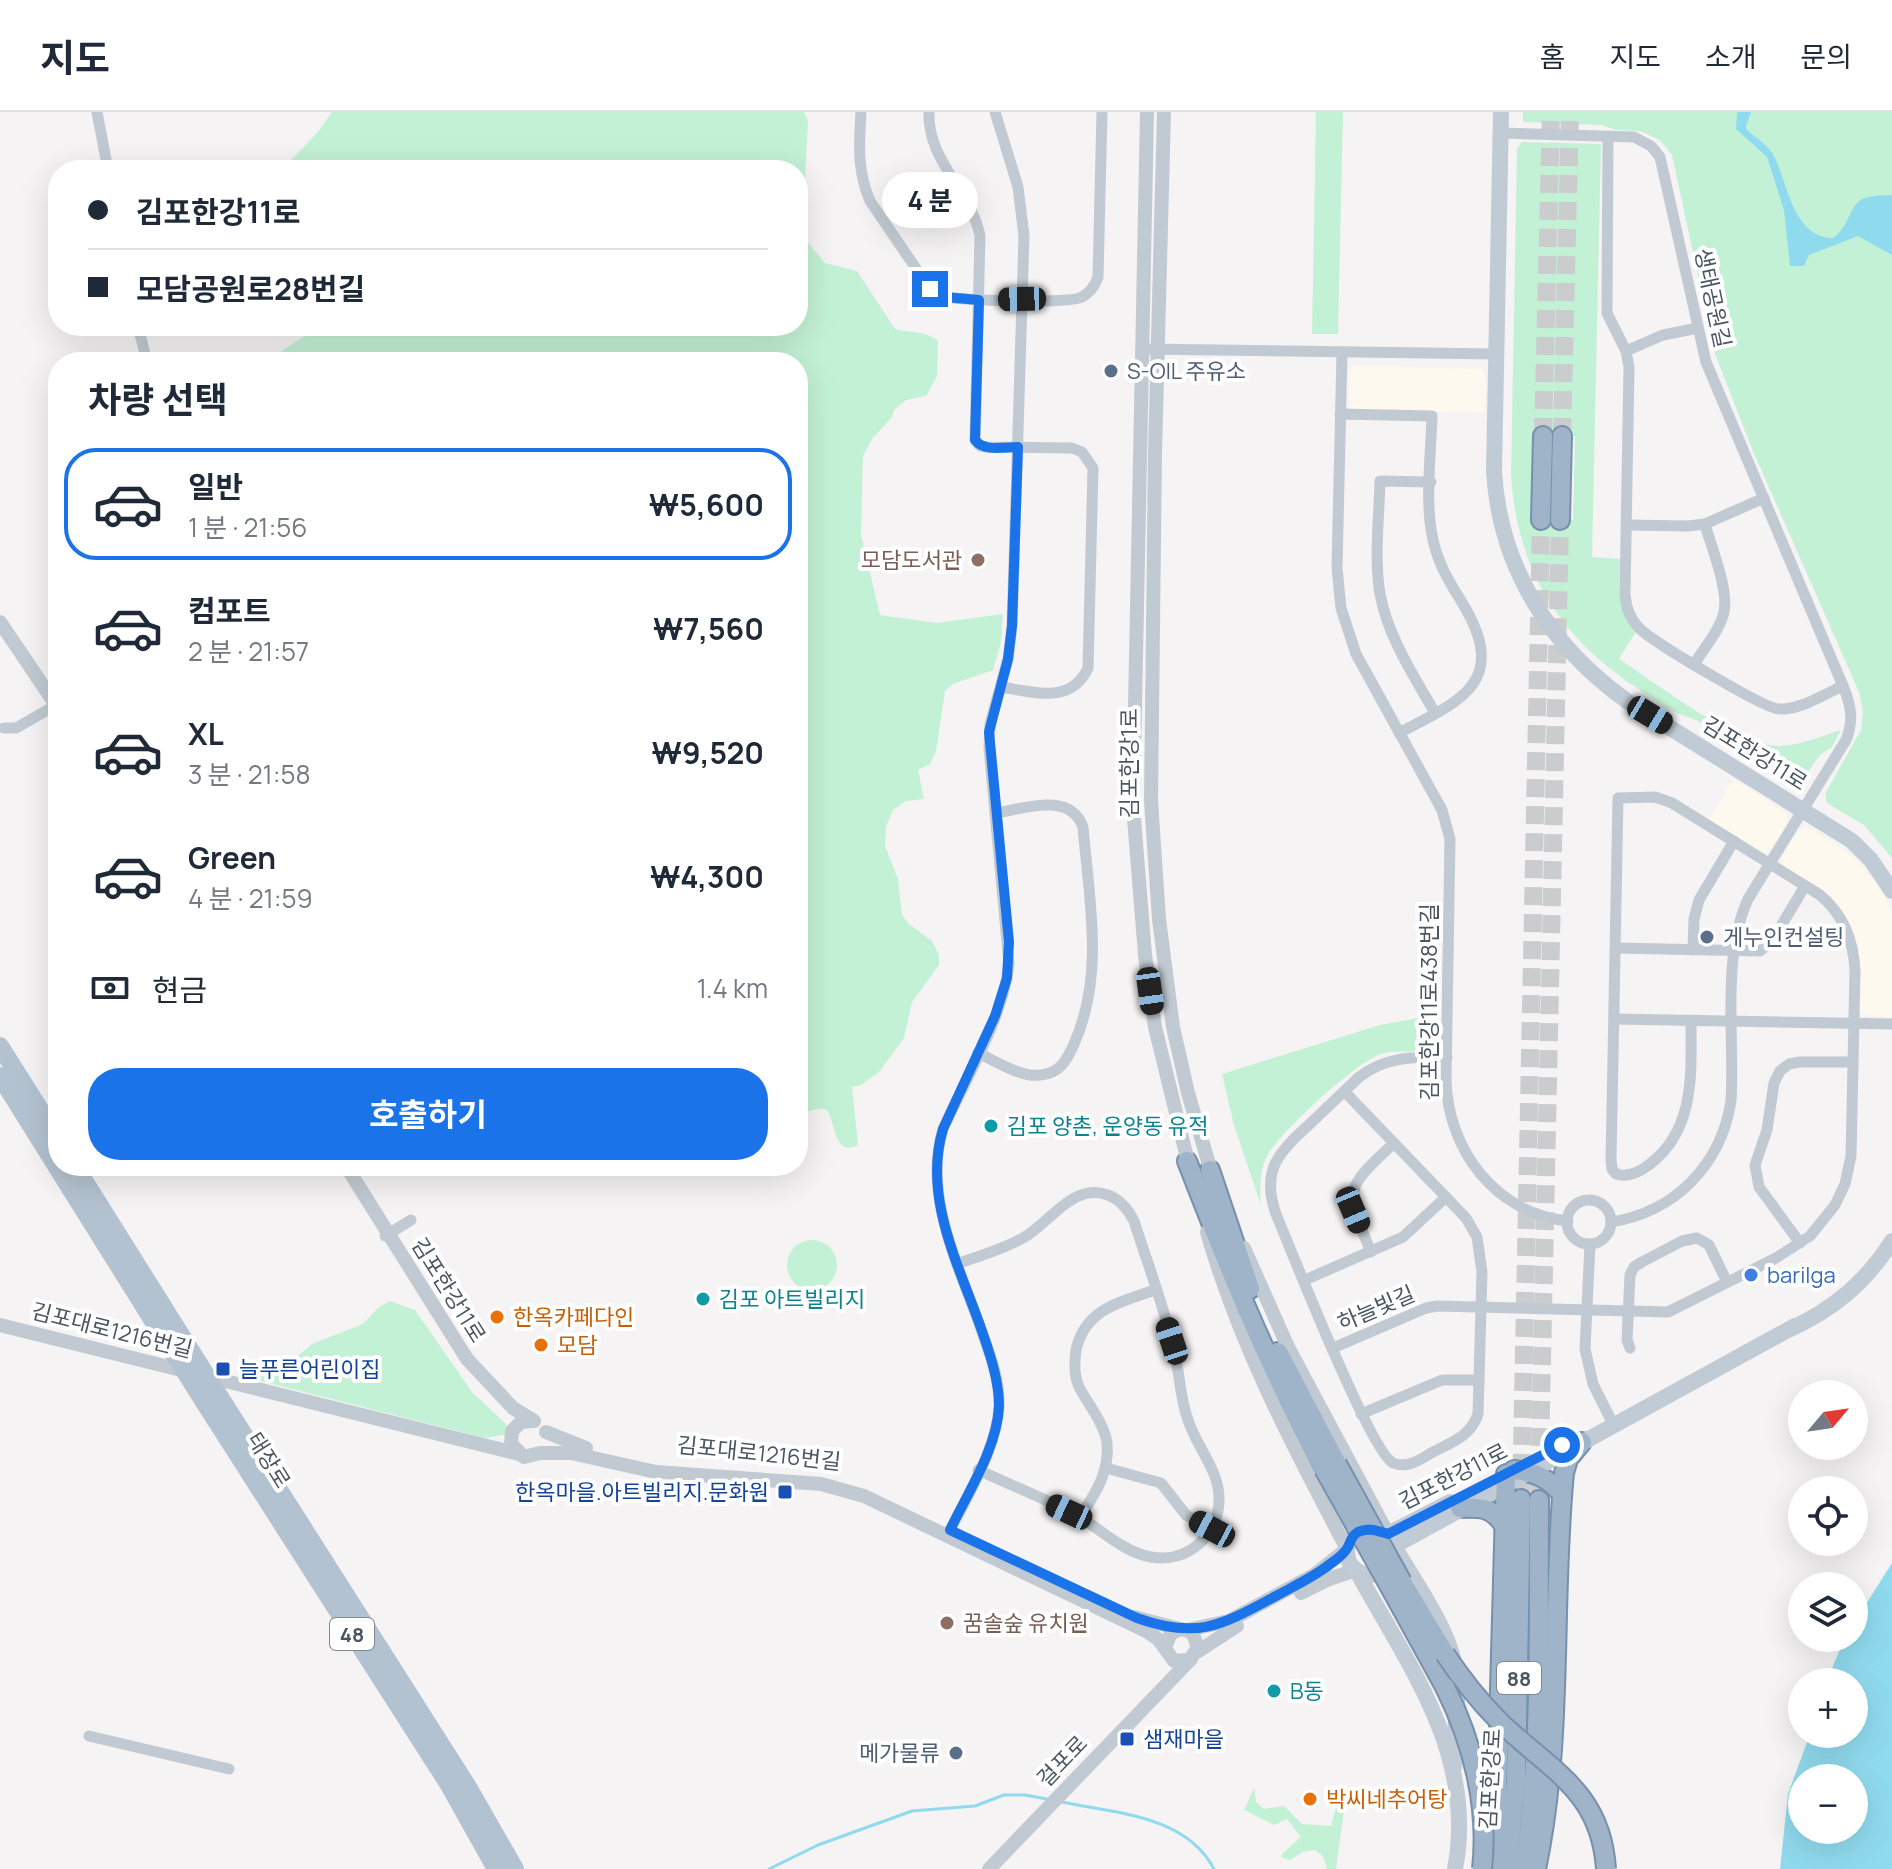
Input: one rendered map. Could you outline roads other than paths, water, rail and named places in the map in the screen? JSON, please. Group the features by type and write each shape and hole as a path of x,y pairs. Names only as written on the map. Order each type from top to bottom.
{"highway":[{"path":"1543,436 1550,520 1562,436"},
{"path":"1187,1161 1288,1403 1330,1467 1396,1584 1445,1687 1469,1746 1483,1823 1510,1861 1536,1869"},
{"path":"1210,1170 1242,1267 1330,1467"},
{"path":"1510,1861 1556,1720 1562,1494 1566,1467 1582,1442"},
{"path":"1510,1861 1503,1524 1513,1475 1551,1481 1562,1494"},
{"name":"김포한강로","path":"1510,1861 1534,1783 1538,1688 1530,1500"},
{"path":"1460,1508 1490,1510 1503,1524"},
{"path":"1396,1584 1465,1685 1500,1722 1579,1791 1599,1827 1606,1869"}],"main road":[{"name":"김포한강11로","path":"1504,112 1494,472 1498,508 1518,574 1542,617 1577,660 1610,689 1803,809 1861,850 1892,891"},
{"path":"0,1046 48,1122"},
{"name":"태장로","path":"0,1076 48,1153"},
{"name":"태장로","path":"62,1176 449,1785 496,1869"},
{"name":"태장로","path":"81,1176 468,1787 515,1869"},
{"name":"김포한강11로","path":"1391,1540 1611,1420 1835,1305 1876,1266 1892,1241"},
{"name":"김포한강11로","path":"1391,1540 1460,1508 1513,1475 1745,1356 1795,1326"},
{"path":"1454,1767 1438,1722 1347,1558 1347,1549 1359,1532 1373,1529 1391,1540 1453,1656 1457,1699 1454,1767 1460,1808 1456,1861"},
{"path":"1356,1570 1370,1575 1384,1570 1392,1558 1391,1540"}],"street":[{"path":"97,112 106,160"},
{"path":"861,112 860,173 870,201 930,289 945,297 979,300 1075,300 1089,292 1098,277 1102,112"},
{"path":"929,112 930,133 935,148 978,225 975,440 980,446 987,447 1072,448 1082,452 1093,468 1090,657 1084,678 1066,692 1055,694 1001,687"},
{"path":"949,1533 995,1431 998,1394 989,1351 940,1210 936,1182 936,1160 943,1129 1004,992 1009,964 989,732 1012,626 1024,236 1021,205 995,112"},
{"name":"김포한강1로","path":"1147,112 1133,806 1142,932 1155,1027 1187,1161 1219,1272 1240,1329 1300,1462 1347,1549"},
{"name":"김포한강1로","path":"1164,112 1150,739 1154,865 1175,1038 1210,1170 1288,1347 1391,1540"},
{"name":"생태공원길","path":"1503,134 1640,139 1660,157 1708,368 1851,711 1849,733 1803,809"},
{"path":"1608,136 1607,313 1626,351 1629,367 1625,595 1630,616 1645,633 1750,698 1777,709 1804,704 1843,686"},
{"path":"1626,351 1663,335 1698,328"},
{"path":"1143,349 1497,354"},
{"name":"김포한강11로438번길","path":"1342,352 1337,568 1345,624 1356,654 1442,810 1450,839 1447,1057 1450,1117 1462,1149 1476,1170 1501,1193 1540,1216 1568,1221"},
{"path":"1340,414 1432,416 1431,520 1436,553 1477,630 1482,655 1480,670 1467,692 1455,703 1399,733"},
{"path":"1431,482 1380,481 1378,562 1380,593 1387,621 1435,713"},
{"path":"1627,525 1705,524 1764,498"},
{"path":"1695,663 1722,618 1725,605 1705,524"},
{"path":"0,619 48,691"},
{"path":"4,728 16,728 48,710"},
{"path":"1616,948 1755,951 1768,946 1805,886 1666,800 1618,798 1611,1165 1616,1174 1636,1173 1656,1159 1682,1123 1690,1089 1691,1020"},
{"path":"978,1053 1033,1076 1045,1075 1062,1066 1068,1059 1085,1016 1093,968 1083,827 1079,818 1073,810 1057,805 995,813"},
{"path":"1611,1222 1636,1217 1667,1202 1694,1180 1723,1136 1729,1112 1734,951 1744,908 1803,809"},
{"path":"1693,950 1694,919 1699,900 1734,841"},
{"name":"하늘빛길","path":"1333,1348 1426,1308 1668,1312 1800,1243 1829,1214 1845,1184 1851,1156 1854,1023 1854,962 1849,936 1832,906 1805,886"},
{"path":"1615,1019 1892,1024"},
{"name":"하늘빛길","path":"1344,1091 1466,1218 1477,1237 1482,1272 1478,1414 1468,1433 1413,1464 1402,1465 1387,1458 1361,1414 1271,1199 1271,1174 1285,1146 1344,1091 1369,1069 1382,1062 1409,1057 1447,1057"},
{"path":"1800,1243 1755,1177 1769,1121 1774,1083 1784,1067 1794,1063 1852,1062"},
{"path":"1371,1252 1353,1210 1352,1190 1363,1172 1394,1143"},
{"name":"김포한강11로","path":"350,1176 464,1361 508,1411 513,1432"},
{"path":"959,1263 1023,1238 1049,1220 1073,1197 1101,1193 1118,1200 1130,1212 1175,1354 1185,1412 1219,1488 1218,1514 1212,1529 1190,1551 1159,1558 1131,1551 1080,1517 978,1470"},
{"path":"1305,1280 1403,1237 1446,1197"},
{"path":"1589,1200 1607,1209 1611,1222 1605,1237 1590,1244 1578,1241 1572,1235 1568,1221 1577,1204 1589,1200"},
{"path":"387,1235 411,1220"},
{"name":"김포한강11로","path":"387,1235 467,1359 513,1408 533,1421"},
{"path":"1630,1348 1627,1340 1629,1281 1634,1267 1687,1239 1697,1238 1709,1245 1727,1282"},
{"path":"1590,1244 1585,1349 1588,1368 1611,1420"},
{"path":"1080,1517 1106,1468 1107,1445 1105,1434 1076,1380 1077,1348 1083,1330 1101,1310 1155,1290"},
{"name":"김포대로1216번길","path":"0,1325 519,1454"},
{"path":"1361,1414 1442,1380 1479,1380"},
{"path":"493,1447 526,1420 533,1421 546,1432 547,1444 540,1453 530,1457 519,1454 511,1444 513,1432"},
{"name":"김포대로1216번길","path":"546,1432 568,1443 630,1460 841,1481 871,1492 1146,1631 1167,1652"},
{"name":"김포대로1216번길","path":"540,1453 571,1453 656,1472 821,1484 864,1496 1137,1618 1184,1629 1229,1621 1314,1575 1347,1549"},
{"path":"1106,1468 1161,1483 1186,1515 1212,1529"},
{"path":"1167,1652 1179,1662 1194,1656 1218,1636 1329,1579 1356,1570"},
{"path":"1168,1683 1167,1652 1171,1633 1184,1629 1196,1636 1194,1656"},
{"name":"걸포로","path":"989,1869 1194,1656"},
{"path":"89,1736 229,1769"}],"water":[{"path":"1737,112 1751,112 1747,130 1772,152 1800,219 1820,235 1833,238 1839,233 1859,201 1871,196 1892,195 1892,255 1858,236 1809,255 1804,266 1790,266 1784,210 1767,157 1736,129"},
{"path":"1892,1563 1892,1869 1780,1869 1788,1794 1788,1844 1868,1844 1868,1764 1799,1764 1805,1748 1868,1748 1868,1668 1832,1668 1839,1652 1868,1652 1868,1601"}],"waterway":[{"path":"769,1869 818,1845 912,1811 975,1806 1004,1795 1047,1799"},
{"path":"1062,1802 1126,1814 1167,1827 1186,1837 1202,1851 1214,1869"}],"tunnel":[{"path":"1543,436 1551,112"},
{"path":"1562,436 1570,112"},
{"path":"1521,1499 1541,520"},
{"path":"1539,1500 1560,520"}],"place":[{"name":"S-OIL 주유소","path":"1111,371"},
{"name":"모담도서관","path":"978,560"},
{"name":"게누인컨설팅","path":"1707,937"},
{"name":"김포 양촌, 운양동 유적","path":"991,1126"},
{"name":"barilga","path":"1751,1275"},
{"name":"김포 아트빌리지","path":"703,1299"},
{"name":"한옥카페다인","path":"497,1317"},
{"name":"모담","path":"541,1345"},
{"name":"늘푸른어린이집","path":"223,1369"},
{"name":"한옥마을.아트빌리지.문화원","path":"785,1492"},
{"name":"꿈솔숲 유치원","path":"947,1623"},
{"name":"B동","path":"1274,1691"},
{"name":"샘재마을","path":"1127,1739"},
{"name":"메가물류","path":"956,1753"},
{"name":"박씨네추어탕","path":"1310,1799"}]}
